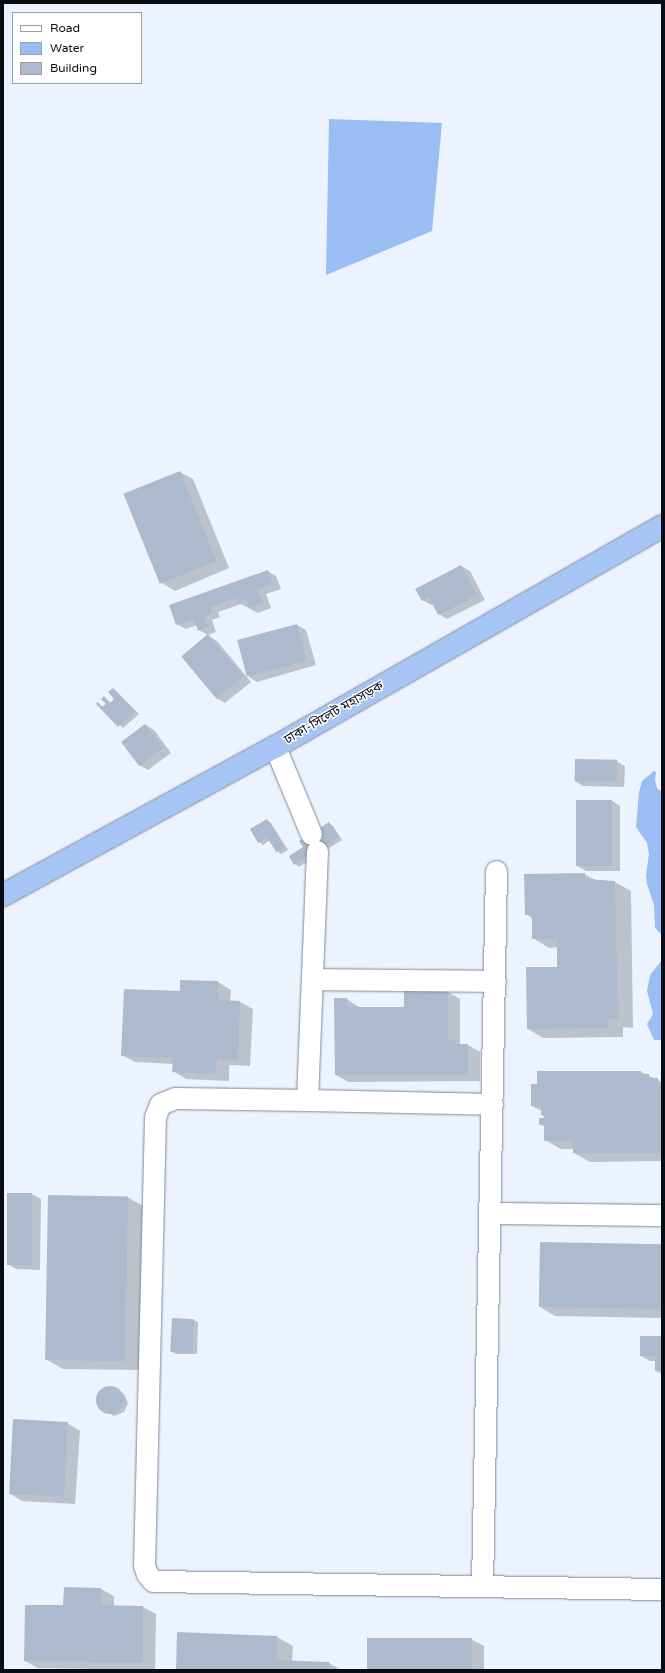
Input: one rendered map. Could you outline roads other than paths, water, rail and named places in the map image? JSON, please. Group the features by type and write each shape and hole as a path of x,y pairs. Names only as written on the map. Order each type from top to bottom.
{"highway":[{"name":"ঢাকা-সিলেট মহাসড়ক","path":"3,895 275,747 662,526"}],"street":[{"path":"275,747 314,842 313,979 307,1100"},
{"path":"482,1586 496,871"},
{"path":"313,979 495,981"},
{"path":"492,1104 175,1098 160,1104 155,1116 144,1566 147,1574 153,1581 662,1589"},
{"path":"490,1213 662,1215"}],"water":[{"path":"329,119 442,123 432,231 326,275"},
{"path":"654,771 656,772 655,780 657,788 662,792 662,935 655,928 654,905 647,884 646,875 649,854 647,843 636,827 639,792 642,781"},
{"path":"662,960 662,1040 654,1040 647,1024 653,1014 647,991 650,975"}]}
